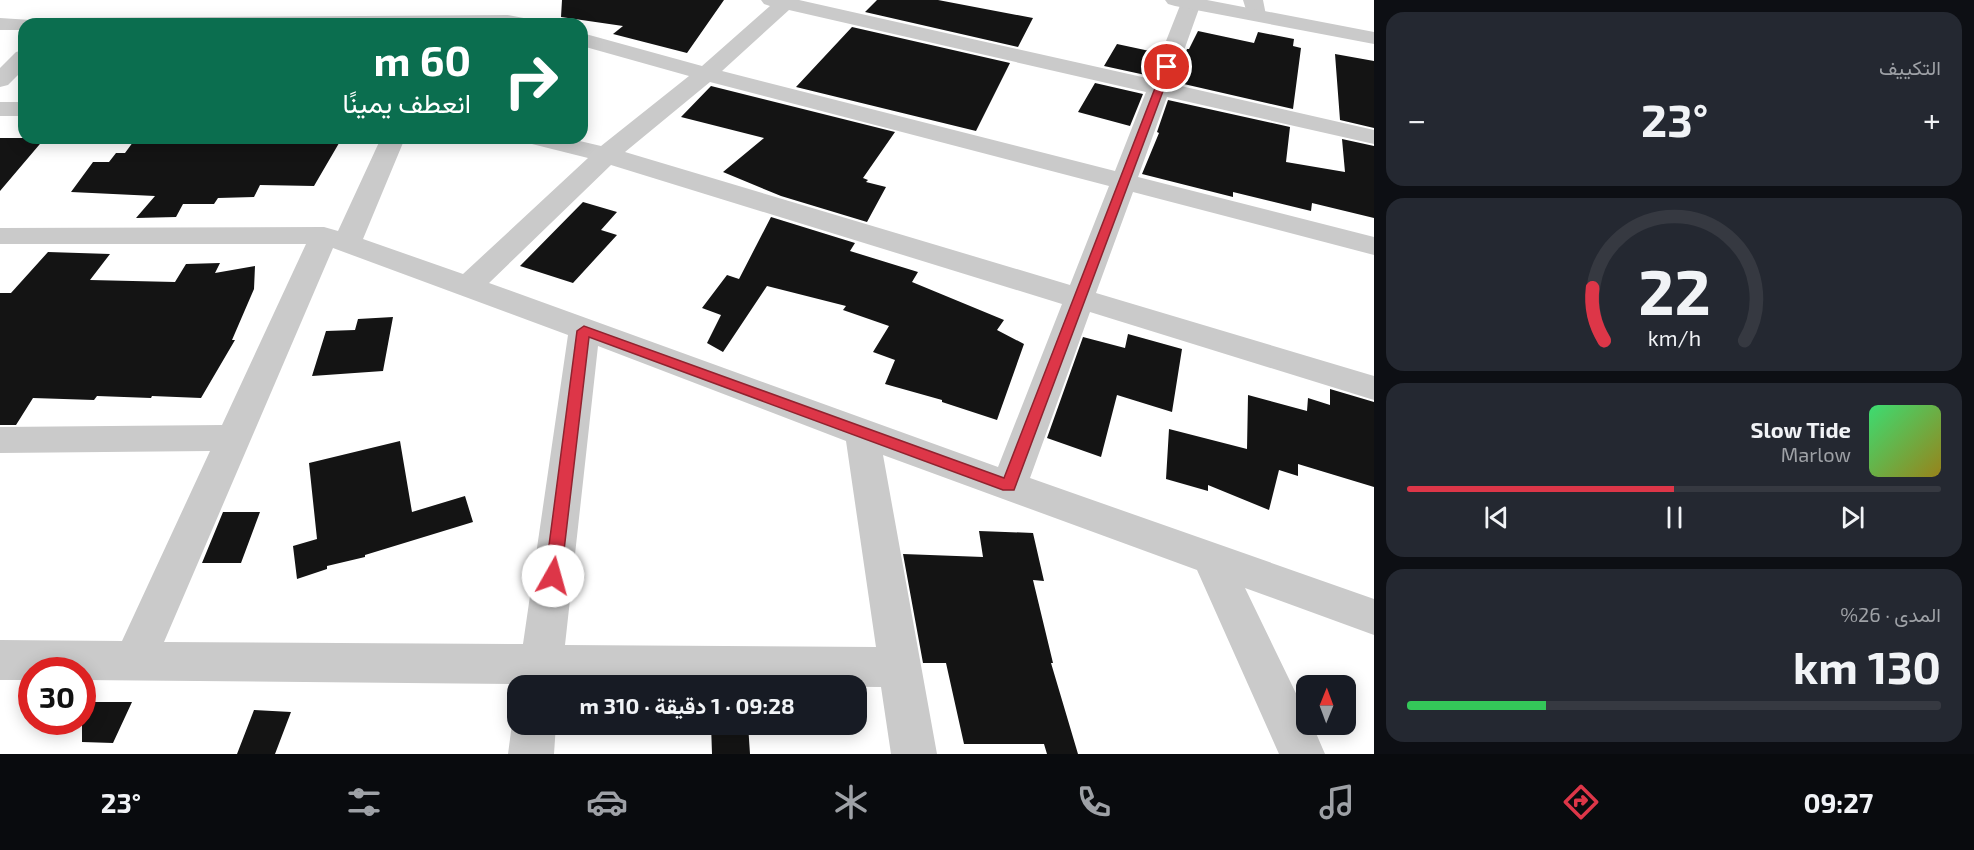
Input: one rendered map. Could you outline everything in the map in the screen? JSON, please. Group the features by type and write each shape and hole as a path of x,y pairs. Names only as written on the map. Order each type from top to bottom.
{"street":[{"path":"448,18 456,0"},
{"path":"468,286 606,155 705,74 782,1 1374,137"},
{"path":"1009,485 1160,88 1183,2 1254,8 1374,38"},
{"path":"64,18 75,8"},
{"path":"0,24 18,24"},
{"path":"588,41 705,74 1374,246"},
{"path":"0,80 18,63"},
{"path":"0,109 18,109"},
{"path":"134,661 233,438 335,239 390,144"},
{"path":"561,144 606,155 1374,388"},
{"path":"0,236 335,239 468,286 862,433 1374,617"},
{"path":"541,675 584,331"},
{"path":"862,433 915,754"},
{"path":"0,440 233,438"},
{"path":"1211,558 1302,754"},
{"path":"0,660 134,661 541,675 900,667"},
{"path":"531,754 533,735"}],"building":[{"path":"562,0 724,0 687,53 613,34 623,26 588,21 588,18 561,17"},
{"path":"877,0 938,0 1033,18 1018,47 865,12"},
{"path":"852,27 1010,63 976,131 796,87"},
{"path":"1198,31 1254,43 1258,32 1294,39 1293,46 1301,48 1293,109 1175,82 1187,49"},
{"path":"1117,44 1159,53 1150,76 1104,66"},
{"path":"1335,54 1374,61 1374,128 1340,120"},
{"path":"1095,83 1143,94 1130,126 1078,112"},
{"path":"711,86 895,132 863,178 868,180 866,182 886,187 867,222 781,196 723,172 764,138 681,117"},
{"path":"1168,100 1290,127 1286,162 1345,172 1342,139 1374,146 1374,218 1312,203 1311,211 1233,192 1233,197 1142,174 1159,133 1157,132"},
{"path":"0,138 18,138 18,144 40,144 0,191"},
{"path":"132,144 338,144 314,186 260,185 254,197 218,198 214,204 183,204 176,217 136,218 155,196 71,192 93,162 109,162 116,153 125,153"},
{"path":"583,202 617,212 601,230 617,235 573,283 520,266"},
{"path":"771,217 855,243 850,251 918,272 912,282 1004,320 997,330 1024,344 997,420 942,402 942,400 885,384 895,360 873,352 889,326 843,310 846,306 767,286 723,352 707,343 721,315 702,308 727,275 739,279"},
{"path":"48,252 110,254 90,280 175,282 186,264 220,263 215,273 255,266 254,289 232,340 235,340 201,398 97,396 94,400 33,398 16,425 0,425 0,293 11,293"},
{"path":"393,317 383,371 312,376 326,331 355,330 358,319"},
{"path":"1128,334 1182,349 1172,412 1117,395 1101,457 1047,438 1083,337 1125,348"},
{"path":"1330,389 1374,402 1374,487 1298,464 1298,476 1279,470 1269,510 1208,485 1208,491 1166,479 1169,429 1247,449 1248,395 1307,411 1308,398 1330,405"},
{"path":"400,441 412,512 465,496 473,522 365,555 365,557 327,566 327,569 297,579 293,546 317,539 309,463"},
{"path":"223,512 260,512 241,563 202,563"},
{"path":"979,531 1033,533 1044,581 1033,580 1053,663 1051,663 1078,754 1047,754 1044,744 964,744 946,663 923,663 903,554 983,557"},
{"path":"96,702 132,702 113,743 82,742 82,735 96,735"},
{"path":"254,710 291,712 275,754 237,754"},
{"path":"711,735 749,735 750,754 712,754"}],"route":[{"path":"553,576 584,331 1009,485 1167,67"}]}
